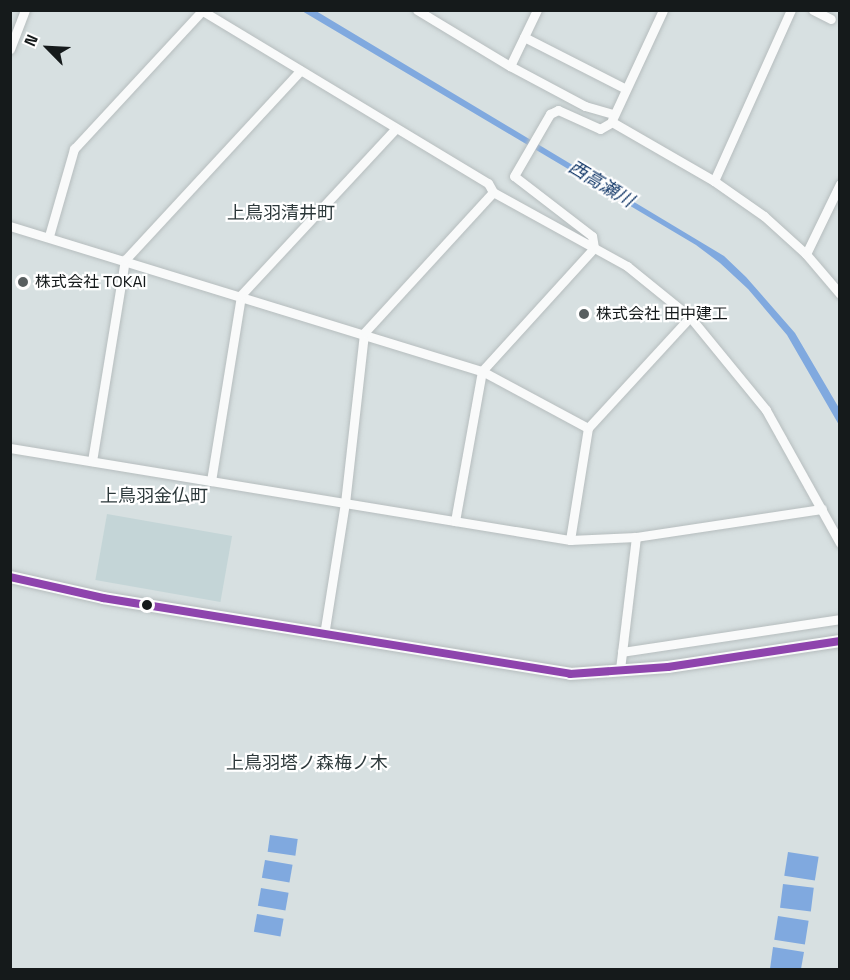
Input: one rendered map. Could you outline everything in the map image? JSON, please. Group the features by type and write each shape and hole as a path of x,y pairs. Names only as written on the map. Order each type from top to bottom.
{"street":[{"path":"10,49 25,10"},
{"path":"417,10 510,66 585,106 613,118 714,181 764,216 806,254 840,294"},
{"path":"510,66 537,10"},
{"path":"594,248 592,236 514,176 550,114 558,110 600,129 613,118 663,10"},
{"path":"714,181 791,10"},
{"path":"813,10 831,19"},
{"path":"49,236 74,149 201,11 488,183 493,192 627,266 690,317 766,410 840,543"},
{"path":"524,37 626,89"},
{"path":"92,461 125,260 300,70"},
{"path":"211,481 241,295 395,129"},
{"path":"806,254 840,184"},
{"path":"324,635 345,503 364,333 493,192"},
{"path":"10,226 49,236 482,371 588,428"},
{"path":"455,521 482,371 594,248"},
{"path":"570,540 588,428 690,317"},
{"path":"10,448 570,540 636,537 822,509"},
{"path":"620,669 636,537"},
{"path":"10,577 103,598 570,674 668,667 840,641"},
{"path":"622,652 840,619"}],"shaded area":[{"path":"107,514 232,536 220,602 95,580"}],"water":[{"name":"西高瀬川","path":"302,11 316,11 724,256 746,277 795,333 839,408 839,425 787,335 748,289 720,263 696,245"},
{"path":"270,835 298,839 295,856 268,852"},
{"path":"788,852 819,857 815,881 784,876"},
{"path":"265,860 293,865 289,883 262,878"},
{"path":"783,884 814,888 811,912 780,908"},
{"path":"261,888 289,893 285,911 258,906"},
{"path":"257,914 284,919 280,936 254,932"},
{"path":"778,916 809,921 805,945 774,940"},
{"path":"773,947 804,952 801,969 770,969"}],"transit line":[{"path":"10,577 103,598 570,674 668,667 840,641"}],"place":[{"name":"株式会社 TOKAI","path":"23,282"},
{"name":"株式会社 田中建工","path":"584,314"}],"district":[{"name":"上鳥羽清井町","path":"281,213"},
{"name":"上鳥羽金仏町","path":"154,496"},
{"name":"上鳥羽塔ノ森梅ノ木","path":"307,763"}]}
